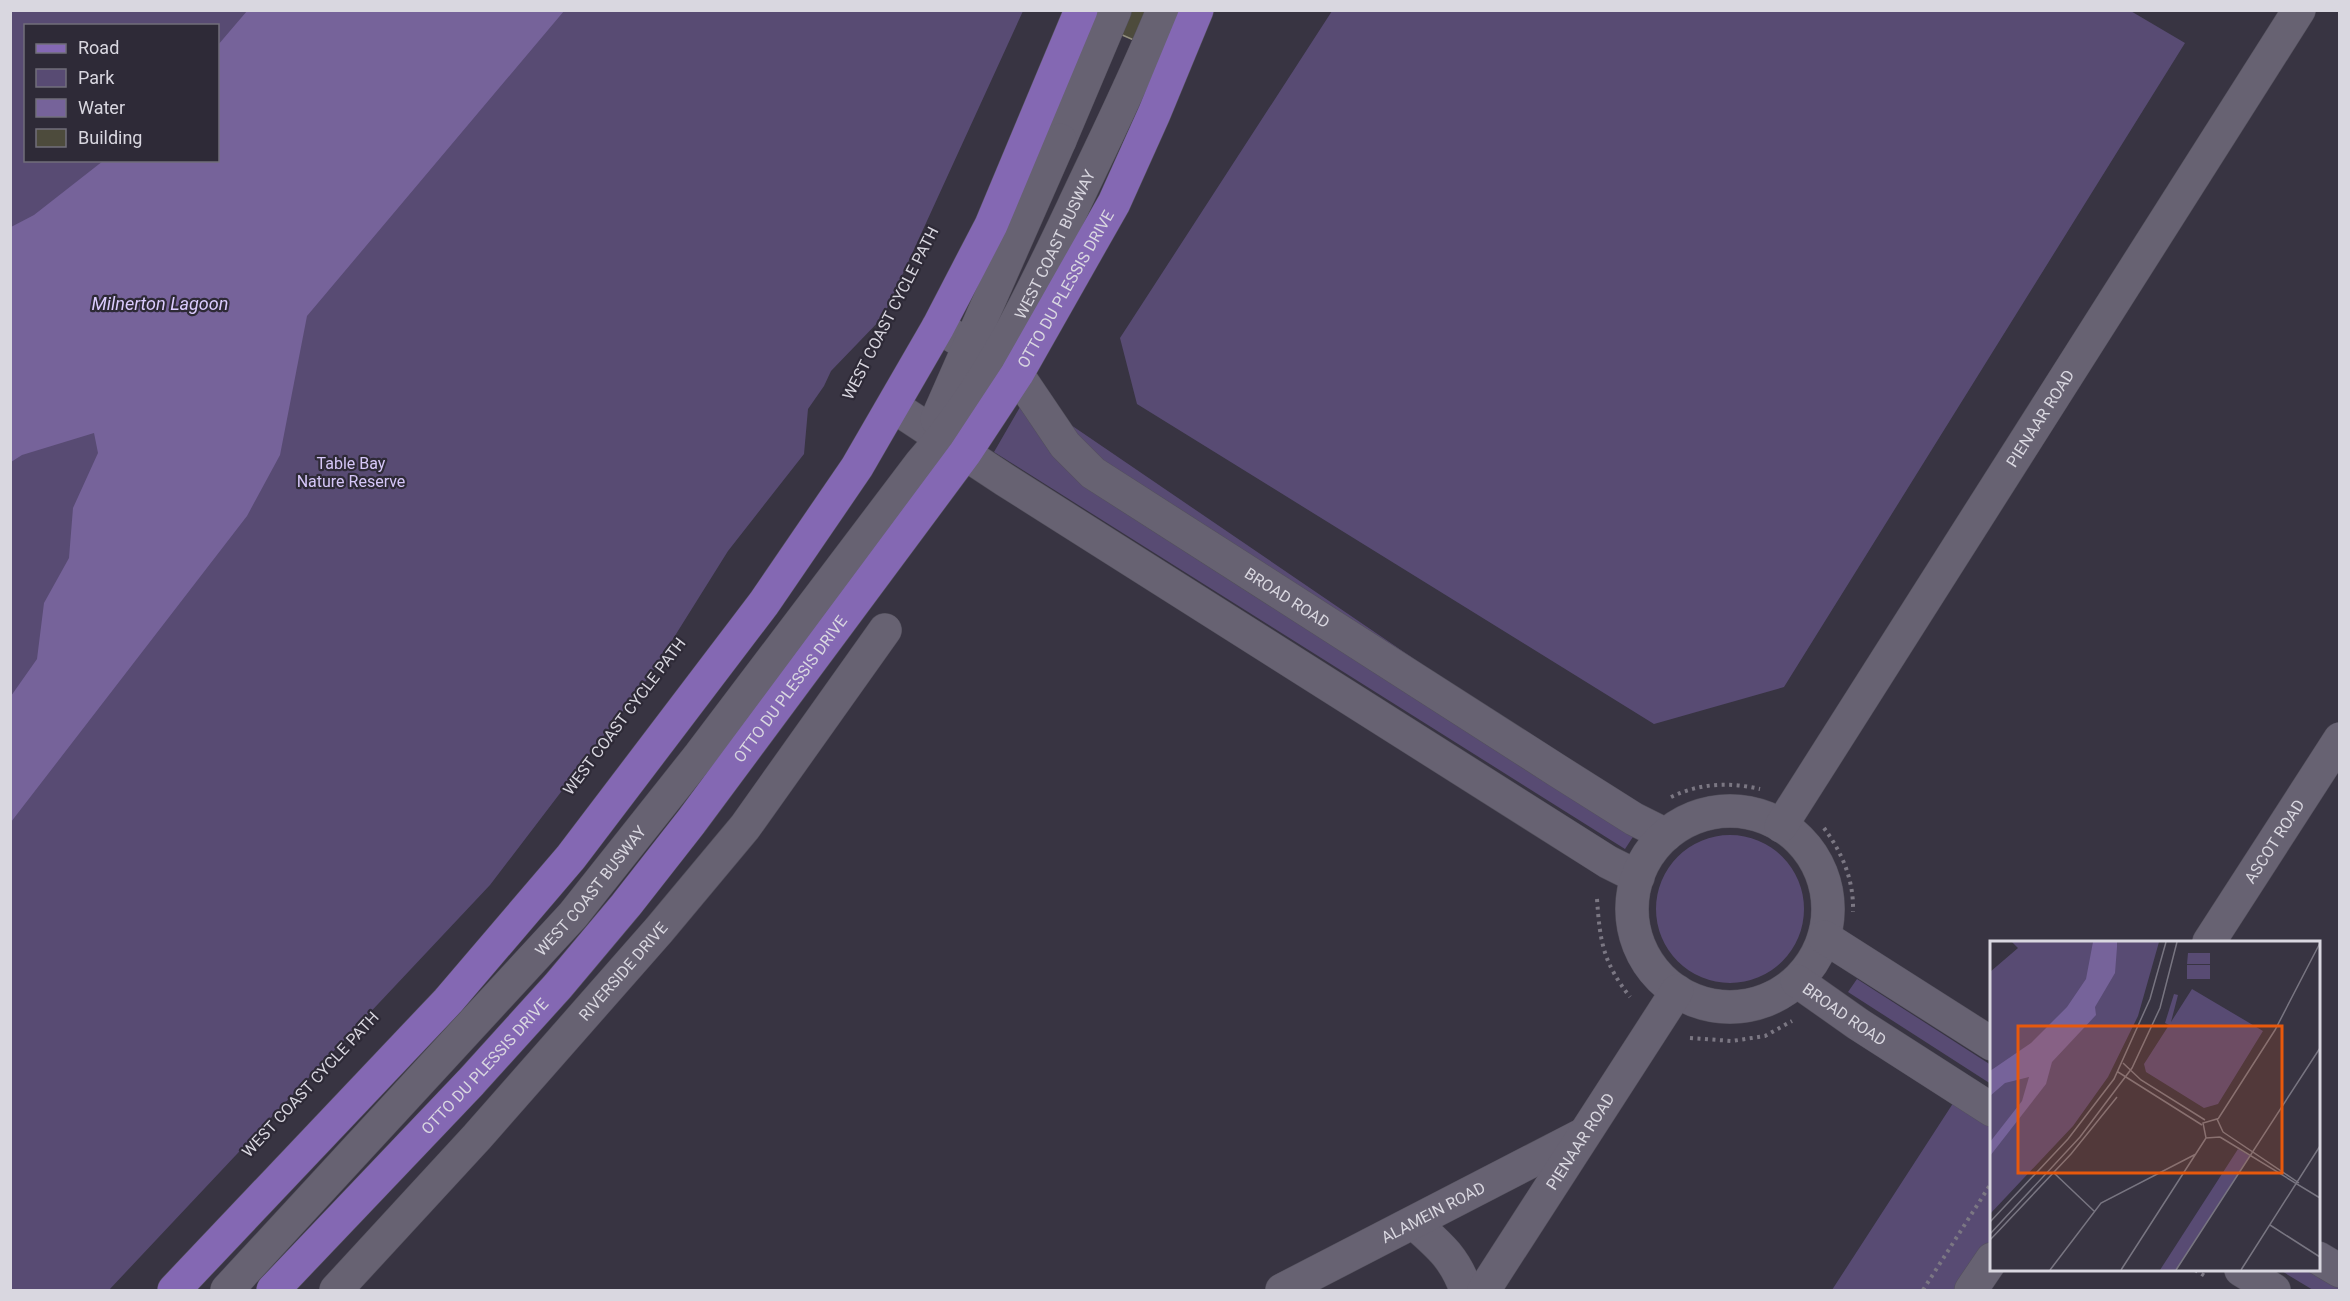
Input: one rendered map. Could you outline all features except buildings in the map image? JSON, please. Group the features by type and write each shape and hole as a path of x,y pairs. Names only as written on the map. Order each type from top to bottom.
{"main road":[{"path":"174,1290 447,1001 571,857 764,603 857,467 938,327 991,225 1081,10"},
{"name":"OTTO DU PLESSIS DRIVE","path":"273,1290 479,1073 558,986 691,822 946,441 995,360 1114,203 1197,10"}],"street":[{"name":"WEST COAST BUSWAY","path":"995,360 1060,140 1115,10"},
{"name":"WEST COAST BUSWAY","path":"227,1290 573,915 700,754 921,463 946,441 995,360 1055,245 1141,64 1163,10"},
{"name":"PIENAAR ROAD","path":"1782,826 2299,10"},
{"name":"WEST COAST BUSWAY","path":"991,225 1060,140"},
{"name":"BROAD ROAD","path":"938,327 995,360 1065,445 1093,473 1558,771 1634,819 1666,835"},
{"path":"893,406 1608,862 1638,877"},
{"path":"1227,620 1258,579"},
{"name":"RIVERSIDE DRIVE","path":"336,1290 477,1137 659,930 745,828 885,630"},
{"name":"ASCOT ROAD","path":"2210,941 2340,739"},
{"name":"BROAD ROAD","path":"1824,937 1828,908 1820,869 1805,846 1782,826 1761,816 1722,812 1684,823 1666,835 1653,848 1638,877 1632,911 1636,937 1655,972 1686,997 1712,1005 1738,1006 1764,1001 1797,981 1858,1024 1990,1109"},
{"path":"1797,981 1815,958 1824,937 1990,1043"},
{"name":"PIENAAR ROAD","path":"1484,1290 1677,991"},
{"name":"ALAMEIN ROAD","path":"1282,1290 1584,1134"},
{"path":"1414,1223 1446,1251 1460,1272 1466,1290"},
{"path":"2320,1259 2340,1271"},
{"path":"1971,1290 1990,1262"},
{"path":"2244,1271 2274,1290"}],"path":[{"path":"1923,1290 1990,1185"}],"green space":[{"path":"2129,10 2185,43 1784,687 1654,724 1137,404 1120,338 1332,11"},
{"name":"Table Bay Nature Reserve","path":"10,11 1023,11 883,317 831,371 808,409 804,454 728,551 651,674 490,885 109,1290 11,1290"},
{"path":"1027,395 1646,817 1625,849 994,452"},
{"path":"1730,835 1758,840 1771,847 1782,857 1792,868 1799,881 1804,909 1799,937 1792,950 1782,961 1771,971 1758,978 1730,983 1702,978 1689,971 1678,961 1668,950 1661,937 1656,909 1661,881 1668,868 1678,857 1689,847 1702,840"},
{"path":"1857,979 1990,1064 1990,1083 1848,992"},
{"path":"1961,1091 1990,1109 1990,1261 1971,1290 1832,1290"},
{"path":"2282,1271 2314,1271 2339,1287 2339,1290 2313,1290"}],"water":[{"name":"Milnerton Lagoon","path":"247,11 564,11 307,316 280,455 247,516 11,822 11,696 37,659 44,603 69,558 73,508 98,453 94,433 22,455 11,462 11,227 34,215 102,162 219,162 219,44"}]}
